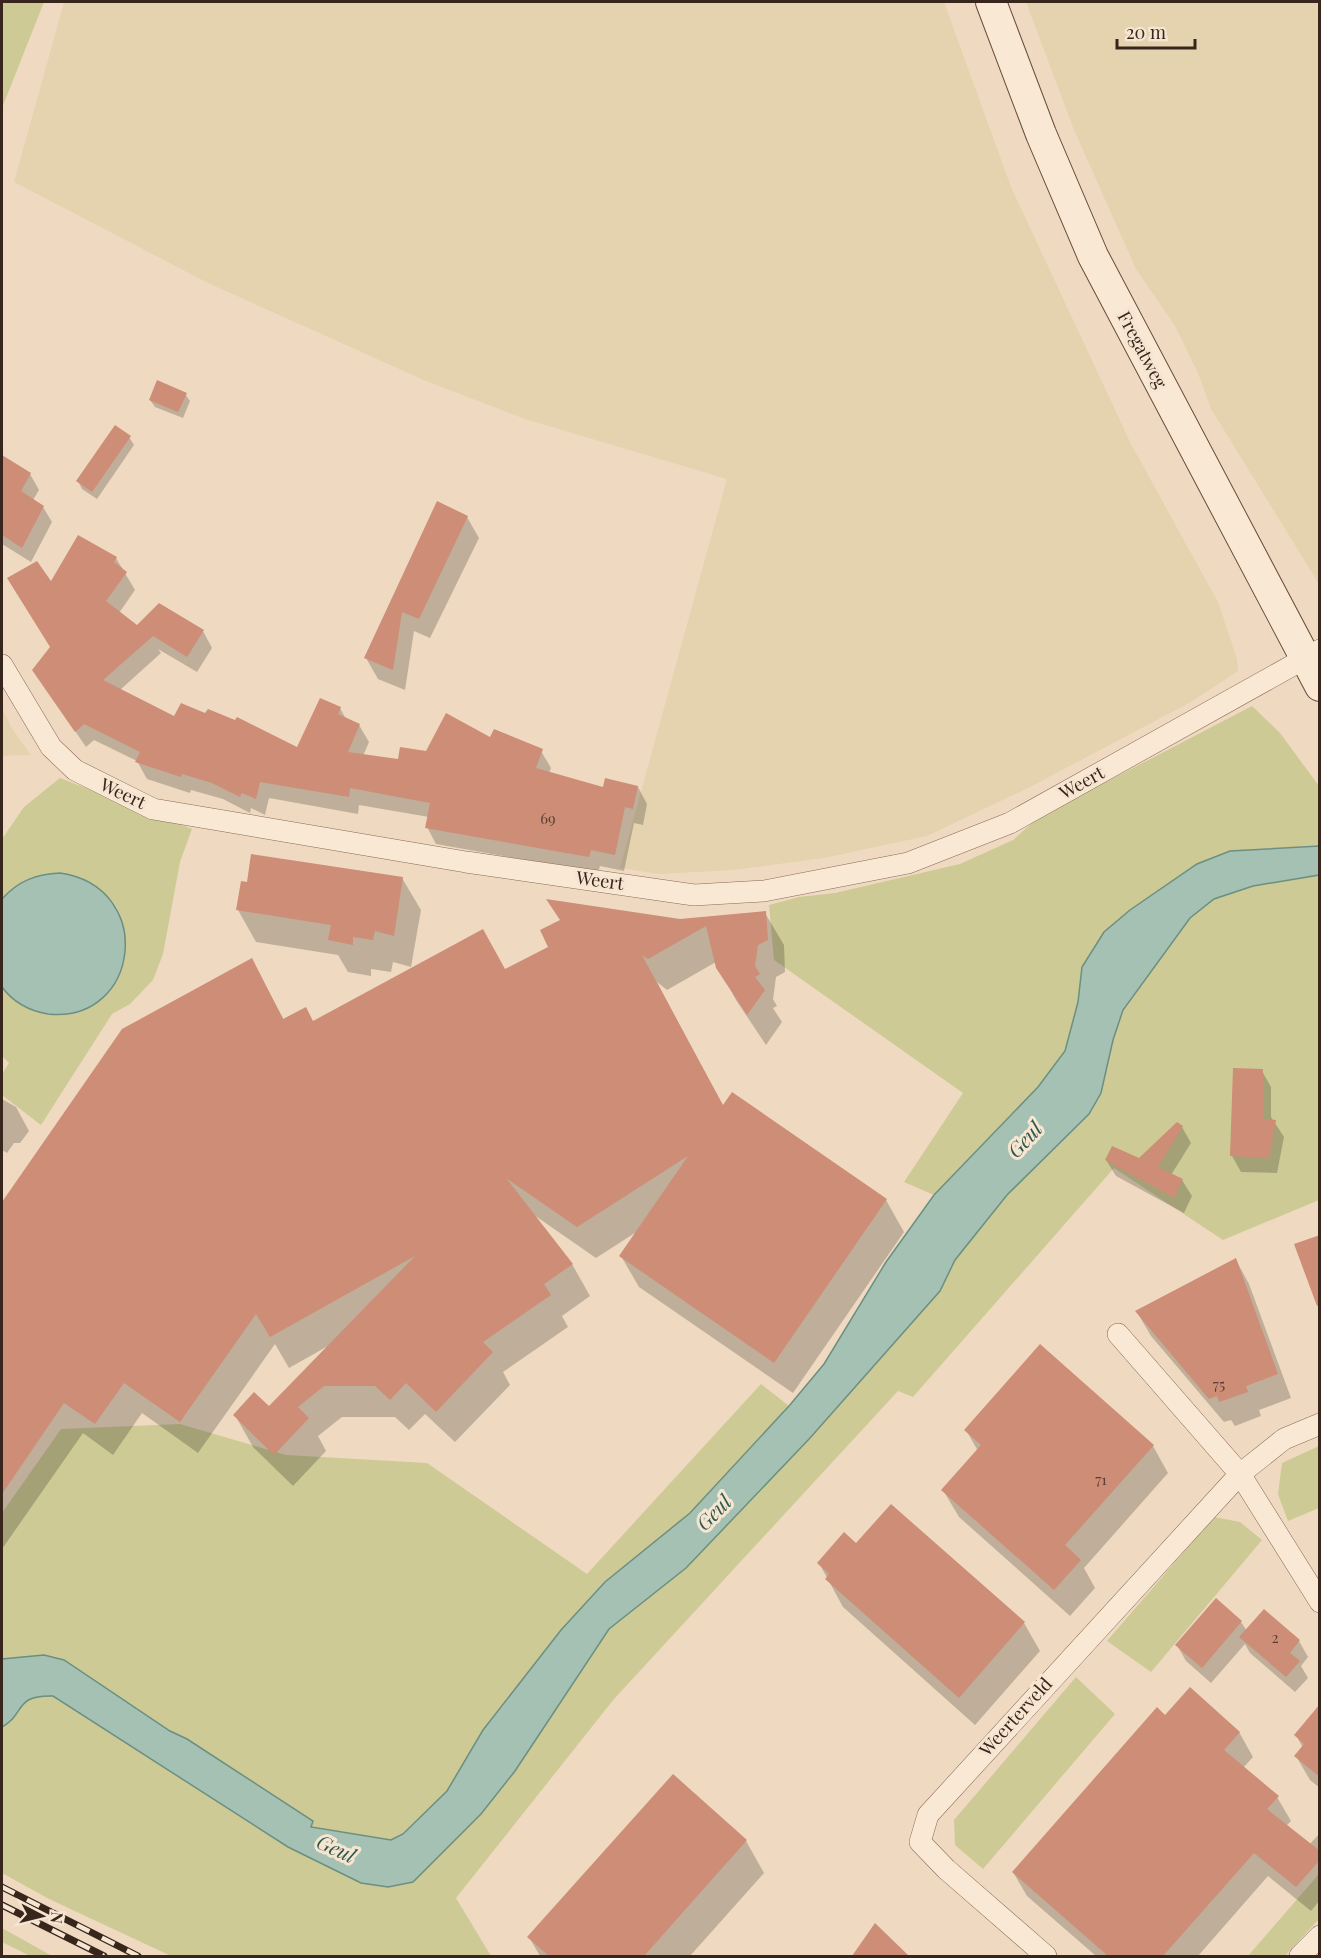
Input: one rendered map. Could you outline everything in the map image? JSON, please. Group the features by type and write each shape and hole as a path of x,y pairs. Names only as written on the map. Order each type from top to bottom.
{"street":[{"name":"Fregatweg","path":"991,2 1037,124 1093,256 1312,655 1320,686"},
{"name":"Weert","path":"2,665 51,747 75,770 153,809 466,862 694,895 775,889 908,863 967,842 1010,823 1312,655"},
{"path":"1118,1334 1240,1474 1320,1602"},
{"name":"Weerterveld","path":"1046,1956 946,1869 920,1842 928,1815 1240,1474 1284,1439 1320,1424"},
{"path":"1300,1956 1320,1936"}],"shaded area":[{"path":"2,2 44,2 2,108"},
{"path":"64,2 944,2 1011,187 1131,444 1218,602 1237,659 1238,671 1191,702 1030,787 927,836 824,858 733,870 659,874 620,868 727,479 525,419 426,381 208,283 14,182"},
{"path":"1026,2 1319,2 1319,584 1211,409 1198,373 1175,326 1136,269 1074,130"},
{"path":"1252,706 1280,733 1319,786 1319,846 1230,851 1197,864 1130,910 1104,932 1082,967 1078,1002 1065,1051 1038,1087 934,1195 904,1182 963,1093 774,960 769,905 799,897 835,893 960,864 1013,840 1039,817"},
{"path":"2,708 11,727 31,755 2,756"},
{"path":"60,778 192,829 180,862 163,954 153,980 130,1004 112,1014 41,1125 2,1095 2,1074 9,1063 2,1056 2,987 22,1005 36,1009 85,1008 98,1002 109,992 117,979 125,949 125,933 116,906 105,895 80,880 56,874 44,874 22,882 2,899 2,839 24,807"},
{"path":"1319,875 1319,1200 1223,1240 1114,1168 913,1397 898,1391 614,1699 456,1898 491,1956 171,1956 49,1899 2,1873 2,1727 19,1706 34,1696 52,1696 288,1847 453,1841 481,1814 609,1629 686,1568 810,1438 940,1291 955,1260 1007,1195 1089,1114 1123,1010 1190,918 1214,899 1253,886"},
{"path":"761,1384 789,1406 690,1513 605,1582 561,1630 483,1730 447,1791 403,1834 391,1840 310,1827 313,1821 187,1739 170,1731 64,1660 44,1655 2,1659 2,1513 61,1429 180,1424 286,1455 427,1463 587,1574"},
{"path":"1319,1446 1319,1508 1288,1521 1278,1494 1282,1463"},
{"path":"1214,1517 1240,1522 1262,1540 1151,1672 1107,1641"},
{"path":"1076,1677 1115,1714 983,1869 955,1845 954,1820"},
{"path":"1319,1874 1319,1919 1285,1956 1248,1956"},
{"path":"2,1928 52,1956 30,1956 2,1942"}],"water":[{"name":"Geul","path":"1319,846 1319,875 1253,886 1214,899 1190,918 1123,1010 1113,1040 1101,1093 1089,1114 1007,1195 955,1260 940,1291 810,1438 686,1568 609,1629 515,1771 481,1814 413,1882 388,1887 361,1883 288,1847 53,1696 40,1697 26,1702 2,1727 2,1659 44,1655 64,1660 170,1731 187,1739 313,1821 311,1827 391,1840 403,1834 447,1791 483,1730 561,1630 605,1582 690,1513 789,1406 824,1364 886,1262 934,1195 1038,1087 1065,1051 1078,1002 1082,967 1104,932 1130,910 1197,864 1230,851"},
{"path":"60,873 91,883 112,902 123,926 125,952 118,977 102,998 79,1011 48,1014 22,1005 2,987 2,899 21,883 43,875"}],"building":[{"path":"157,380 187,393 178,412 149,400"},
{"path":"115,425 131,436 92,492 76,481"},
{"path":"2,455 31,473 21,491 44,506 22,548 2,535"},
{"path":"437,501 468,516 419,619 402,612 393,670 364,658"},
{"path":"78,535 117,557 114,562 127,572 106,601 137,625 159,603 204,630 187,657 150,634 153,636 103,680 174,716 181,703 205,713 208,709 235,720 237,717 297,747 320,698 341,707 338,714 360,724 348,752 398,759 400,747 426,751 446,713 490,737 494,729 543,749 536,768 603,787 605,778 638,786 633,809 625,807 615,855 591,850 589,857 425,828 430,803 350,788 349,797 260,782 256,799 242,793 240,797 212,783 182,774 181,777 135,762 140,752 84,724 75,732 32,670 50,647 7,578 37,561 51,581"},
{"path":"251,854 403,877 394,936 375,931 373,940 353,937 353,945 328,940 331,925 236,910 241,881 247,882"},
{"path":"546,899 680,919 766,911 768,940 758,945 755,966 760,974 755,977 765,990 747,1015 716,968 706,926 648,959 642,955 723,1105 732,1092 887,1199 774,1363 619,1256 688,1156 577,1227 506,1178 573,1264 544,1284 551,1295 483,1342 493,1352 436,1412 406,1383 390,1400 375,1386 324,1386 298,1407 309,1418 274,1455 233,1415 254,1392 269,1406 415,1256 270,1337 256,1314 180,1422 124,1383 95,1424 64,1403 2,1494 2,1202 122,1029 252,958 283,1019 306,1007 313,1021 483,929 505,969 548,947 540,930 560,920"},
{"path":"1233,1068 1263,1069 1263,1119 1276,1120 1269,1158 1230,1156"},
{"path":"1177,1122 1183,1126 1158,1167 1183,1179 1174,1198 1105,1160 1112,1146 1139,1158"},
{"path":"1320,1235 1320,1305 1317,1306 1294,1244"},
{"path":"1236,1258 1278,1374 1246,1386 1248,1392 1219,1402 1217,1396 1209,1399 1135,1311"},
{"path":"1040,1344 1154,1445 1065,1545 1081,1560 1054,1590 941,1490 981,1445 964,1430"},
{"path":"891,1504 1025,1622 959,1698 825,1579 829,1574 817,1563 844,1532 856,1543"},
{"path":"1216,1598 1242,1621 1202,1668 1175,1645"},
{"path":"1264,1609 1300,1640 1290,1653 1300,1661 1286,1677 1239,1637"},
{"path":"1190,1687 1240,1732 1224,1750 1279,1796 1267,1809 1320,1851 1320,1860 1296,1887 1254,1853 1163,1956 1108,1956 1012,1872 1157,1707 1165,1715"},
{"path":"1320,1704 1320,1777 1294,1756 1304,1744 1294,1735"},
{"path":"673,1774 747,1840 644,1956 549,1956 527,1937"},
{"path":"875,1923 909,1956 852,1956"}],"railway":[{"path":"2,1887 138,1956"},
{"path":"2,1905 104,1956"}]}
